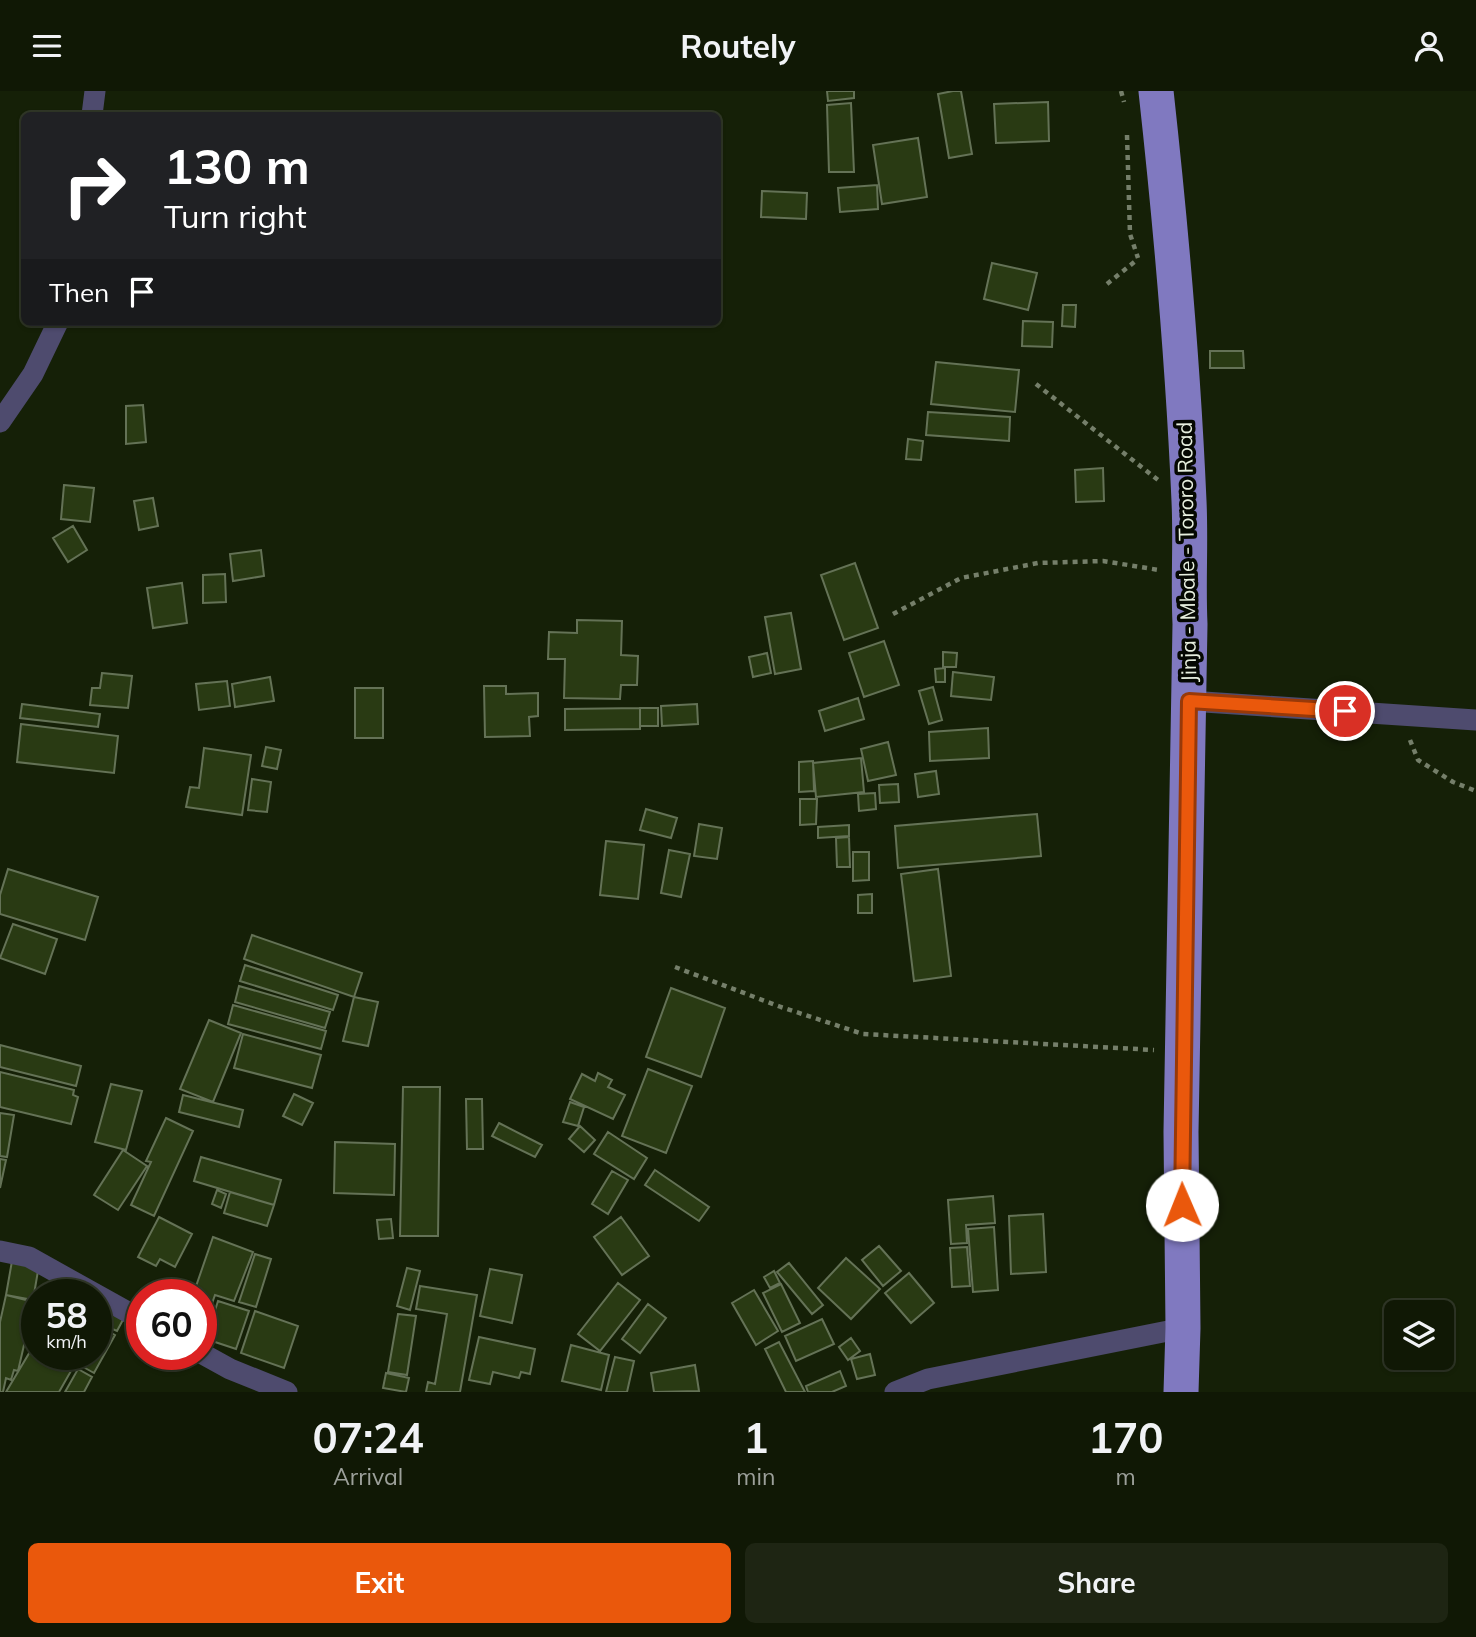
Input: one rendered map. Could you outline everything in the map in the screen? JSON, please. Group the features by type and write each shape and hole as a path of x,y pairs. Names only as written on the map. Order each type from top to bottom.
{"main road":[{"name":"Jinja - Mbale - Tororo Road","path":"1156,91 1174,254 1189,504 1181,1392"}],"street":[{"path":"92,112 94,91"},
{"path":"0,422 33,374 56,326"},
{"path":"1189,701 1476,720"},
{"path":"0,1238 126,1311"},
{"path":"0,1251 29,1257"},
{"path":"895,1392 928,1379 1183,1328"},
{"path":"217,1362 287,1392"}],"path":[{"path":"1121,91 1126,109"},
{"path":"1127,126 1130,234 1138,258"},
{"path":"1107,284 1138,258 1174,254"},
{"path":"1036,384 1189,504"},
{"path":"893,614 961,578 1038,563 1102,561 1188,575"},
{"path":"1408,735 1418,760 1453,782 1476,791"},
{"path":"675,967 863,1034 1183,1051"}],"building":[{"path":"827,91 854,91 854,98 828,101"},
{"path":"961,91 972,154 949,158 938,94"},
{"path":"1048,102 1049,141 996,143 994,104"},
{"path":"851,103 854,172 829,172 827,105"},
{"path":"918,138 927,197 882,204 873,145"},
{"path":"877,185 878,209 840,212 838,188"},
{"path":"762,191 807,193 806,219 761,217"},
{"path":"992,263 1037,273 1028,310 984,299"},
{"path":"1063,305 1076,305 1075,327 1062,326"},
{"path":"1023,321 1053,322 1052,347 1022,346"},
{"path":"1210,351 1243,351 1244,368 1210,368"},
{"path":"936,362 1019,370 1015,412 931,404"},
{"path":"143,405 146,442 126,444 126,406"},
{"path":"928,412 1010,417 1009,441 926,435"},
{"path":"908,439 923,441 921,460 906,459"},
{"path":"1103,468 1104,501 1076,502 1075,470"},
{"path":"64,485 94,488 90,522 61,519"},
{"path":"153,498 158,526 139,530 134,501"},
{"path":"73,526 87,550 68,562 53,538"},
{"path":"261,550 264,576 233,581 230,554"},
{"path":"855,563 878,628 844,640 821,575"},
{"path":"225,574 226,602 203,603 203,575"},
{"path":"182,583 187,623 153,628 147,588"},
{"path":"791,613 801,669 775,674 765,617"},
{"path":"577,620 622,621 621,655 638,656 637,685 621,685 620,699 564,698 565,659 548,659 549,632 577,633"},
{"path":"884,641 899,685 864,697 849,653"},
{"path":"943,652 957,653 956,667 943,667"},
{"path":"767,653 771,673 753,677 749,657"},
{"path":"945,668 945,682 936,682 935,669"},
{"path":"953,672 994,677 991,700 951,696"},
{"path":"102,673 132,676 128,708 90,705 92,688 100,688"},
{"path":"270,677 274,701 235,707 232,684"},
{"path":"227,681 230,706 199,710 196,684"},
{"path":"484,686 506,686 506,694 538,693 538,716 529,717 530,736 485,737"},
{"path":"933,687 942,720 929,724 919,691"},
{"path":"355,688 383,688 383,738 355,738"},
{"path":"858,698 864,719 825,731 819,711"},
{"path":"22,704 100,714 98,727 20,718"},
{"path":"697,704 698,724 662,726 661,706"},
{"path":"640,708 640,729 565,730 565,709"},
{"path":"640,708 658,708 658,726 640,726"},
{"path":"21,724 118,736 114,773 17,762"},
{"path":"988,728 989,758 930,761 929,732"},
{"path":"888,742 896,775 868,781 861,749"},
{"path":"266,747 281,750 277,769 262,766"},
{"path":"204,748 251,755 242,815 186,807 190,787 199,788"},
{"path":"861,758 864,792 816,797 813,763"},
{"path":"813,761 814,791 799,792 799,762"},
{"path":"936,771 939,794 918,797 915,774"},
{"path":"252,779 271,782 267,812 248,810"},
{"path":"898,784 899,802 880,803 879,785"},
{"path":"875,793 876,809 859,811 858,794"},
{"path":"800,799 817,799 816,824 800,825"},
{"path":"646,809 677,818 671,838 640,830"},
{"path":"1037,814 1041,856 898,868 895,826"},
{"path":"699,824 722,828 717,859 694,856"},
{"path":"849,825 849,836 818,838 818,827"},
{"path":"849,837 850,867 837,867 836,838"},
{"path":"606,841 644,845 638,899 600,895"},
{"path":"669,850 690,854 681,897 661,893"},
{"path":"853,852 869,852 869,880 853,881"},
{"path":"8,869 98,897 85,940 0,914 0,895"},
{"path":"938,869 951,976 914,981 901,874"},
{"path":"872,894 872,913 858,913 858,895"},
{"path":"13,924 57,939 45,974 0,958"},
{"path":"252,935 362,973 354,997 244,959"},
{"path":"245,965 338,995 333,1010 240,981"},
{"path":"239,986 330,1012 325,1028 235,1002"},
{"path":"671,988 725,1008 701,1077 646,1057"},
{"path":"354,997 378,1002 368,1046 343,1041"},
{"path":"233,1005 326,1031 321,1049 228,1024"},
{"path":"209,1020 241,1033 213,1102 180,1089"},
{"path":"243,1034 321,1055 312,1088 234,1068"},
{"path":"0,1045 81,1066 76,1086 0,1067"},
{"path":"648,1069 692,1086 666,1153 622,1136"},
{"path":"0,1072 74,1090 73,1095 78,1097 71,1124 0,1107"},
{"path":"598,1073 612,1080 608,1087 625,1095 613,1119 570,1099 582,1074 595,1081"},
{"path":"111,1084 142,1091 126,1150 95,1142"},
{"path":"403,1087 440,1087 438,1236 400,1236"},
{"path":"294,1094 313,1103 302,1125 283,1116"},
{"path":"183,1095 243,1110 239,1127 179,1112"},
{"path":"466,1099 482,1099 483,1149 467,1149"},
{"path":"570,1102 584,1107 578,1126 563,1122"},
{"path":"0,1113 14,1115 7,1157 0,1156"},
{"path":"166,1118 193,1131 154,1216 131,1205 151,1162 146,1161"},
{"path":"499,1123 542,1145 535,1157 492,1136"},
{"path":"580,1126 595,1140 584,1152 569,1139"},
{"path":"608,1132 647,1158 634,1179 594,1154"},
{"path":"335,1142 395,1144 394,1195 334,1193"},
{"path":"123,1150 147,1166 118,1210 94,1195"},
{"path":"201,1157 281,1180 274,1205 194,1181"},
{"path":"0,1159 6,1160 0,1188"},
{"path":"655,1170 709,1207 699,1221 645,1185"},
{"path":"612,1171 628,1180 608,1214 592,1204"},
{"path":"217,1190 226,1194 221,1208 212,1204"},
{"path":"230,1192 274,1205 267,1226 224,1213"},
{"path":"993,1196 995,1223 966,1225 967,1243 951,1244 948,1200"},
{"path":"1043,1214 1046,1272 1011,1274 1009,1216"},
{"path":"159,1217 192,1234 175,1267 160,1259 156,1266 138,1257"},
{"path":"621,1217 649,1256 622,1275 594,1237"},
{"path":"391,1219 393,1238 379,1239 377,1220"},
{"path":"994,1227 998,1290 973,1292 968,1229"},
{"path":"213,1237 253,1252 234,1301 217,1296 217,1279 199,1279"},
{"path":"879,1246 901,1271 883,1286 862,1260"},
{"path":"967,1247 970,1286 952,1287 950,1248"},
{"path":"255,1254 271,1259 256,1307 239,1302"},
{"path":"846,1258 880,1289 851,1319 818,1288"},
{"path":"12,1261 39,1265 37,1279 21,1279 21,1298 6,1295"},
{"path":"789,1263 823,1305 812,1314 777,1272"},
{"path":"407,1268 420,1271 410,1310 397,1306"},
{"path":"490,1269 522,1275 512,1323 480,1316"},
{"path":"774,1271 780,1283 770,1288 764,1277"},
{"path":"909,1273 934,1303 911,1323 885,1293"},
{"path":"618,1283 640,1300 600,1351 578,1334"},
{"path":"781,1284 800,1323 782,1332 763,1293"},
{"path":"420,1286 477,1295 460,1392 426,1392 428,1382 435,1384 447,1314 416,1309"},
{"path":"754,1290 778,1331 756,1345 732,1303"},
{"path":"6,1295 21,1299 21,1358 18,1371 14,1370 11,1380 6,1378 3,1392 0,1392 0,1322"},
{"path":"218,1301 249,1311 236,1349 217,1343"},
{"path":"648,1304 666,1318 640,1353 622,1339"},
{"path":"112,1311 125,1316 117,1331 112,1329"},
{"path":"255,1311 298,1326 284,1368 241,1353"},
{"path":"398,1314 416,1316 407,1375 388,1372"},
{"path":"822,1319 834,1344 796,1361 785,1336"},
{"path":"479,1337 535,1349 530,1374 521,1372 519,1378 493,1372 490,1384 469,1380"},
{"path":"851,1338 860,1351 848,1360 839,1347"},
{"path":"779,1342 805,1392 786,1392 765,1349"},
{"path":"571,1345 609,1355 601,1390 562,1381"},
{"path":"870,1354 875,1375 857,1379 851,1359"},
{"path":"615,1357 634,1361 627,1392 606,1392"},
{"path":"695,1365 699,1391 654,1392 651,1373"},
{"path":"21,1367 21,1370 72,1370 59,1392 6,1392"},
{"path":"77,1370 92,1377 84,1392 65,1392"},
{"path":"840,1371 846,1386 832,1392 808,1392 806,1386"},
{"path":"386,1373 409,1378 406,1392 383,1388"}],"route":[{"path":"1182,1205 1189,701 1345,711"}]}
